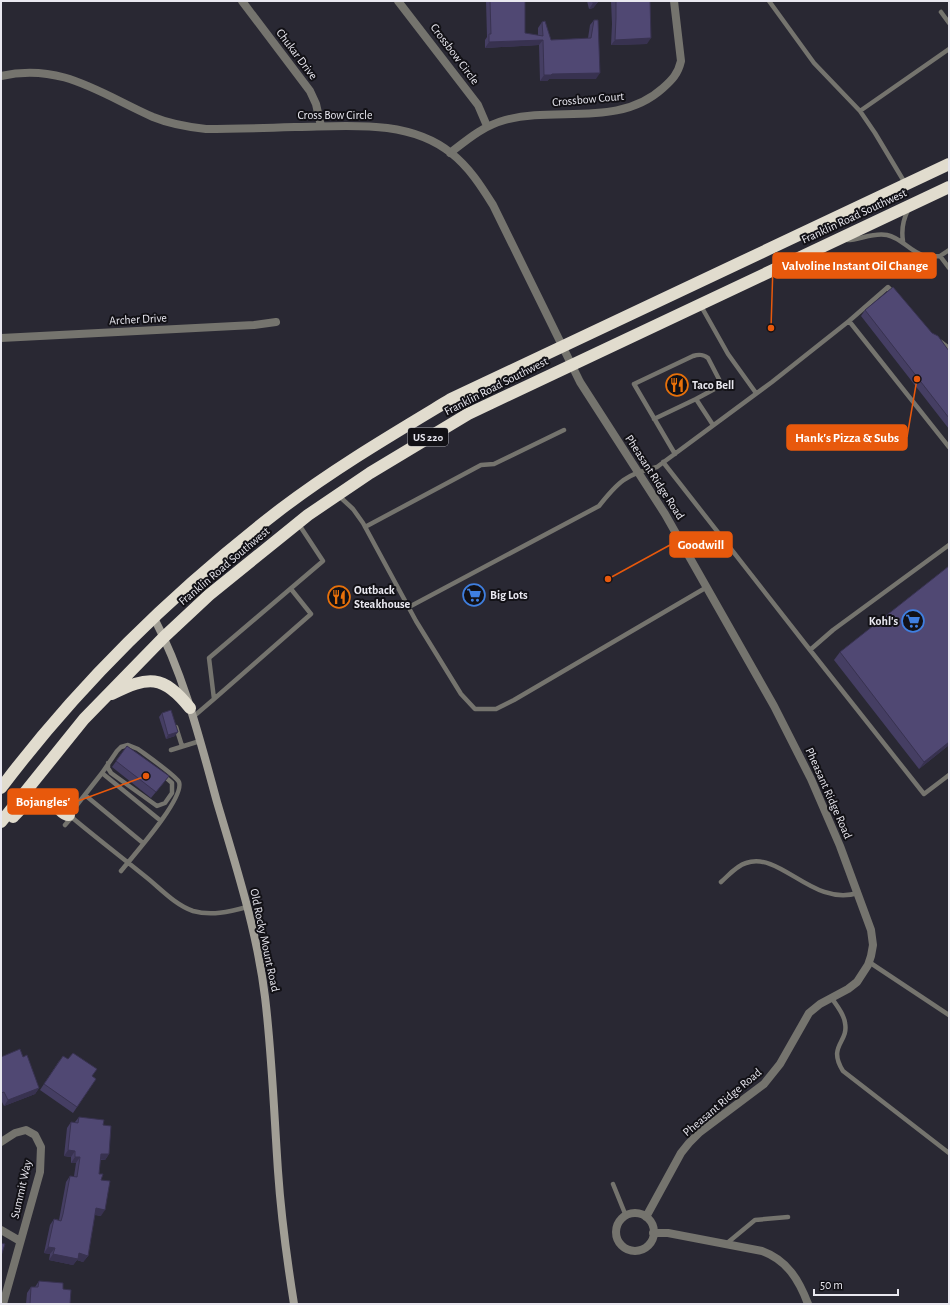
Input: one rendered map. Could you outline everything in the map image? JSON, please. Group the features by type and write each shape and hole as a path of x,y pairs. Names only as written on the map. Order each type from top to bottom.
{"highway":[{"name":"Franklin Road Southwest","path":"1,788 58,717 154,618 241,541 323,479 378,442 451,399 949,164"},
{"name":"Franklin Road Southwest","path":"1,822 69,737 104,698 164,637 209,595 298,523 338,495 419,442 468,414 949,187"},
{"path":"104,698 132,684 150,680 166,685 175,692 191,712"},
{"path":"1,829 32,798 45,799 69,819"}],"street":[{"name":"Chukar Drive","path":"242,1 310,91 316,104 321,126"},
{"name":"Crossbow Circle","path":"398,1 478,105 487,126"},
{"name":"Crossbow Court","path":"450,153 487,126 526,116 620,111 644,101 675,77 679,70 681,61 674,1"},
{"name":"Cross Bow Circle","path":"1,76 21,73 43,73 66,77 86,84 153,117 185,126 206,129 321,126 388,128 420,136 450,153 477,181 492,205 563,345"},
{"name":"Archer Drive","path":"1,338 254,326 276,322"},
{"name":"Pheasant Ridge Road","path":"563,345 580,382 636,472 665,514 774,706 811,779 858,893 870,930 873,945 869,962 857,982 848,990 831,997 820,1004 809,1014 777,1069 764,1084 700,1132 689,1143 681,1153 646,1217"},
{"name":"Old Rocky Mount Road","path":"154,618 164,637 191,712 247,907 259,956 265,998 278,1173 286,1254 294,1304"},
{"name":"Summit Way","path":"1,1142 15,1133 26,1130 35,1135 41,1147 40,1172 3,1304"},
{"path":"636,1213 646,1217 650,1221 654,1233 649,1244 645,1248 634,1251 623,1246 617,1236 616,1230 618,1224 626,1216 636,1213"},
{"name":"Summit Way","path":"1,1230 20,1241"},
{"path":"654,1233 668,1233 762,1251 773,1255 783,1261 799,1282 808,1304"}],"lane":[{"path":"769,1 814,63 860,112 876,133 906,184"},
{"path":"941,12 949,23"},
{"path":"860,112 949,49"},
{"path":"903,241 901,232 903,220 910,205"},
{"path":"837,240 853,240 872,234 887,235 903,241 912,249 924,256 940,256 949,250"},
{"path":"940,256 949,268"},
{"path":"409,607 599,506 613,488 636,472 657,467 675,454 849,321 888,287 898,298"},
{"path":"700,304 728,354 756,393"},
{"path":"849,321 949,446"},
{"path":"937,340 949,348"},
{"path":"654,419 722,385 708,358 699,354 634,384 654,419 675,454"},
{"path":"696,399 713,425"},
{"path":"365,527 481,465 494,464 564,430"},
{"path":"663,462 924,794 949,775"},
{"path":"338,495 353,509 365,527 409,607 461,694 475,709 496,710 707,587"},
{"path":"214,699 209,658 323,561 298,523"},
{"path":"810,650 833,630 949,545"},
{"path":"191,712 214,699 311,614 291,589"},
{"path":"175,724 182,746"},
{"path":"171,750 200,741"},
{"path":"121,871 128,862 144,843 161,821 178,794 179,786 177,780 136,747 128,745 119,749 69,819 128,862 173,899 192,910 218,913 247,907"},
{"path":"108,763 108,768 111,773 154,805 161,806 167,801 173,791 171,782 133,752 126,748 119,749"},
{"path":"102,773 161,821"},
{"path":"85,795 144,843"},
{"path":"721,882 737,867 746,863 763,862 826,894 839,896 858,893"},
{"path":"869,962 949,1015"},
{"path":"831,997 844,1017 846,1024 845,1033 836,1051 837,1061 843,1071 949,1153"},
{"path":"613,1184 626,1216"},
{"path":"726,1244 755,1220 788,1217"}],"building":[{"path":"490,1 525,1 525,33 543,36 542,22 545,21 551,40 591,38 594,20 598,20 600,73 544,75 543,40 489,42 489,34 491,34"},
{"path":"616,1 650,1 651,38 615,40"},
{"path":"893,287 932,333 938,336 949,351 949,418 865,310"},
{"path":"949,566 949,742 924,762 840,652"},
{"path":"171,710 178,732 168,735 162,713"},
{"path":"127,746 169,776 156,792 116,761"},
{"path":"20,1049 23,1057 27,1055 39,1088 8,1100 4,1092 1,1093 1,1057"},
{"path":"73,1053 97,1069 92,1076 96,1079 77,1107 44,1084 63,1056 68,1059"},
{"path":"79,1117 104,1120 103,1125 111,1126 109,1154 101,1154 99,1174 103,1174 101,1180 110,1181 105,1210 96,1208 88,1256 79,1253 78,1259 53,1254 55,1248 48,1247 54,1219 61,1221 70,1176 77,1177 80,1157 75,1157 75,1151 68,1150 71,1122 78,1123"},
{"path":"1,1243 5,1244 1,1256"},
{"path":"39,1281 63,1283 63,1289 71,1290 70,1304 30,1304 31,1287 38,1287"}],"place":[{"name":"Valvoline Instant Oil Change","path":"771,328"},
{"name":"Hank's Pizza & Subs","path":"917,379"},
{"name":"Taco Bell","path":"677,385"},
{"name":"Goodwill","path":"608,579"},
{"name":"Big Lots","path":"474,595"},
{"name":"Outback Steakhouse","path":"339,597"},
{"name":"Kohl's","path":"913,621"},
{"name":"Bojangles'","path":"146,776"}]}
